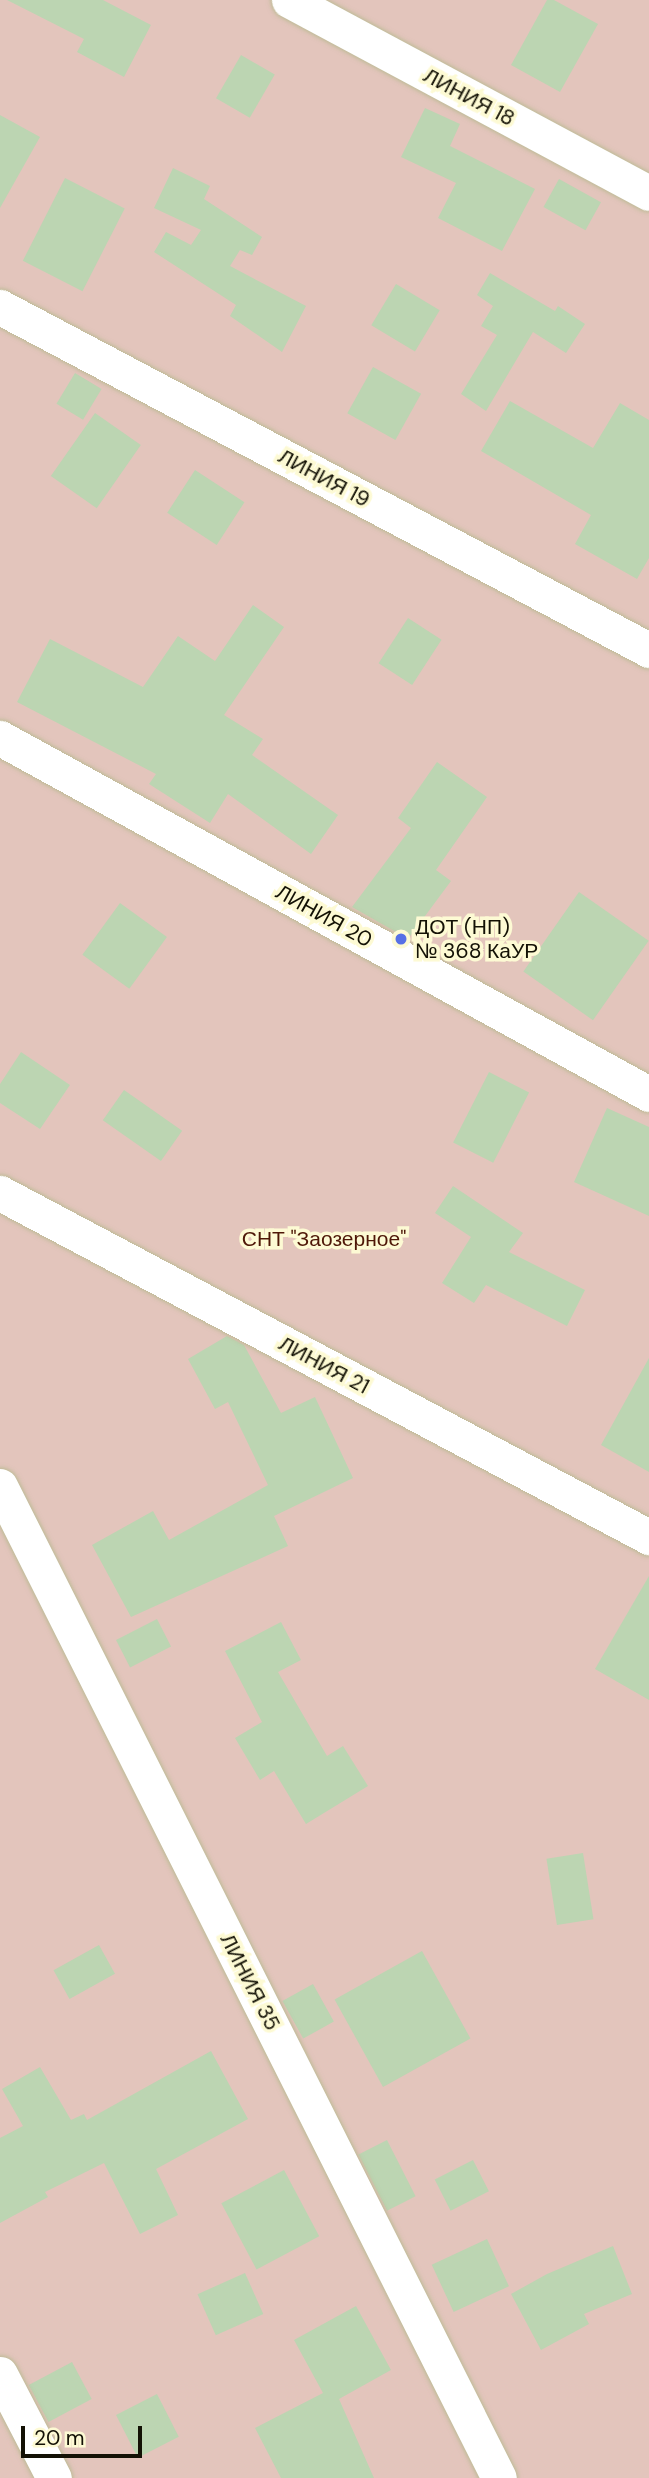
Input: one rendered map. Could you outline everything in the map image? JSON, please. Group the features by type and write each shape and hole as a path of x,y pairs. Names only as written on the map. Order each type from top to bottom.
{"street":[{"name":"ЛИНИЯ 18","path":"289,0 649,193"},
{"name":"ЛИНИЯ 19","path":"0,307 649,650"},
{"name":"ЛИНИЯ 20","path":"0,738 649,1094"},
{"name":"ЛИНИЯ 21","path":"0,1193 649,1537"},
{"name":"ЛИНИЯ 35","path":"0,1486 499,2478"},
{"path":"0,2374 54,2478"}],"green space":[{"name":"СНТ \"Заозерное\"","path":"0,0 649,0 649,2478 0,2478"}],"building":[{"path":"7,0 103,0 151,25 124,77 77,52 84,39"},
{"path":"547,0 554,0 598,24 560,92 511,65"},
{"path":"241,55 275,74 250,118 216,98"},
{"path":"425,108 460,124 450,146 535,189 502,251 438,218 456,183 401,157"},
{"path":"0,115 40,137 0,208"},
{"path":"173,168 210,186 204,199 262,237 252,255 240,250 230,266 306,306 282,352 230,316 236,305 154,252 166,232 191,245 201,230 154,208"},
{"path":"65,178 125,208 82,291 23,261"},
{"path":"559,179 601,202 585,230 543,207"},
{"path":"490,273 555,311 558,306 585,324 566,353 533,332 486,411 461,394 497,335 481,326 493,306 477,295"},
{"path":"396,284 440,310 415,351 371,325"},
{"path":"373,367 421,394 395,440 347,413"},
{"path":"75,373 102,389 83,420 56,404"},
{"path":"510,401 593,448 620,403 649,420 649,558 637,579 575,544 591,515 481,451"},
{"path":"95,413 141,445 97,508 51,476"},
{"path":"195,470 244,502 217,545 167,513"},
{"path":"253,605 284,627 224,715 263,739 252,755 338,815 311,854 228,794 210,823 149,784 156,774 17,702 50,639 143,687 178,636 215,661"},
{"path":"408,618 442,640 412,685 379,663"},
{"path":"437,762 487,797 436,870 451,881 408,939 352,907 411,828 398,818"},
{"path":"579,892 649,941 593,1020 523,971"},
{"path":"120,903 167,937 129,989 82,955"},
{"path":"21,1052 70,1085 40,1129 0,1103 0,1084"},
{"path":"489,1072 529,1092 493,1163 453,1142"},
{"path":"124,1090 182,1131 161,1161 103,1120"},
{"path":"607,1108 649,1127 649,1216 574,1182"},
{"path":"453,1186 523,1233 509,1252 585,1290 567,1326 486,1285 474,1303 442,1283 471,1237 435,1213"},
{"path":"227,1336 244,1345 281,1413 315,1397 353,1478 274,1516 288,1546 131,1617 92,1545 153,1511 169,1540 268,1485 228,1402 215,1409 188,1359"},
{"path":"649,1358 649,1472 601,1445"},
{"path":"649,1576 649,1700 595,1669"},
{"path":"157,1619 171,1647 130,1668 116,1640"},
{"path":"281,1622 301,1660 278,1672 327,1756 343,1746 368,1786 306,1824 274,1771 260,1780 235,1738 262,1722 225,1651"},
{"path":"583,1853 593,1919 557,1925 546,1859"},
{"path":"99,1945 115,1974 70,1999 54,1970"},
{"path":"422,1951 470,2038 383,2087 335,1999"},
{"path":"313,1984 334,2022 303,2039 282,2001"},
{"path":"211,2051 248,2119 156,2169 178,2215 140,2234 104,2163 45,2192 48,2197 0,2223 0,2138 23,2126 2,2089 40,2067 71,2120 84,2114 87,2120"},
{"path":"387,2140 416,2196 387,2211 358,2155"},
{"path":"473,2160 489,2191 451,2211 435,2180"},
{"path":"284,2170 319,2236 257,2270 221,2203"},
{"path":"487,2239 509,2286 454,2312 432,2265"},
{"path":"613,2246 632,2294 584,2314 589,2324 541,2350 511,2294 547,2274"},
{"path":"245,2273 263,2314 216,2335 197,2294"},
{"path":"356,2306 391,2370 339,2399 374,2478 281,2478 255,2428 323,2393 294,2340"},
{"path":"72,2362 92,2399 48,2422 29,2385"},
{"path":"157,2394 179,2437 138,2458 116,2415"}],"place":[{"name":"ДОТ (НП) № 368 КаУР","path":"401,939"}]}
